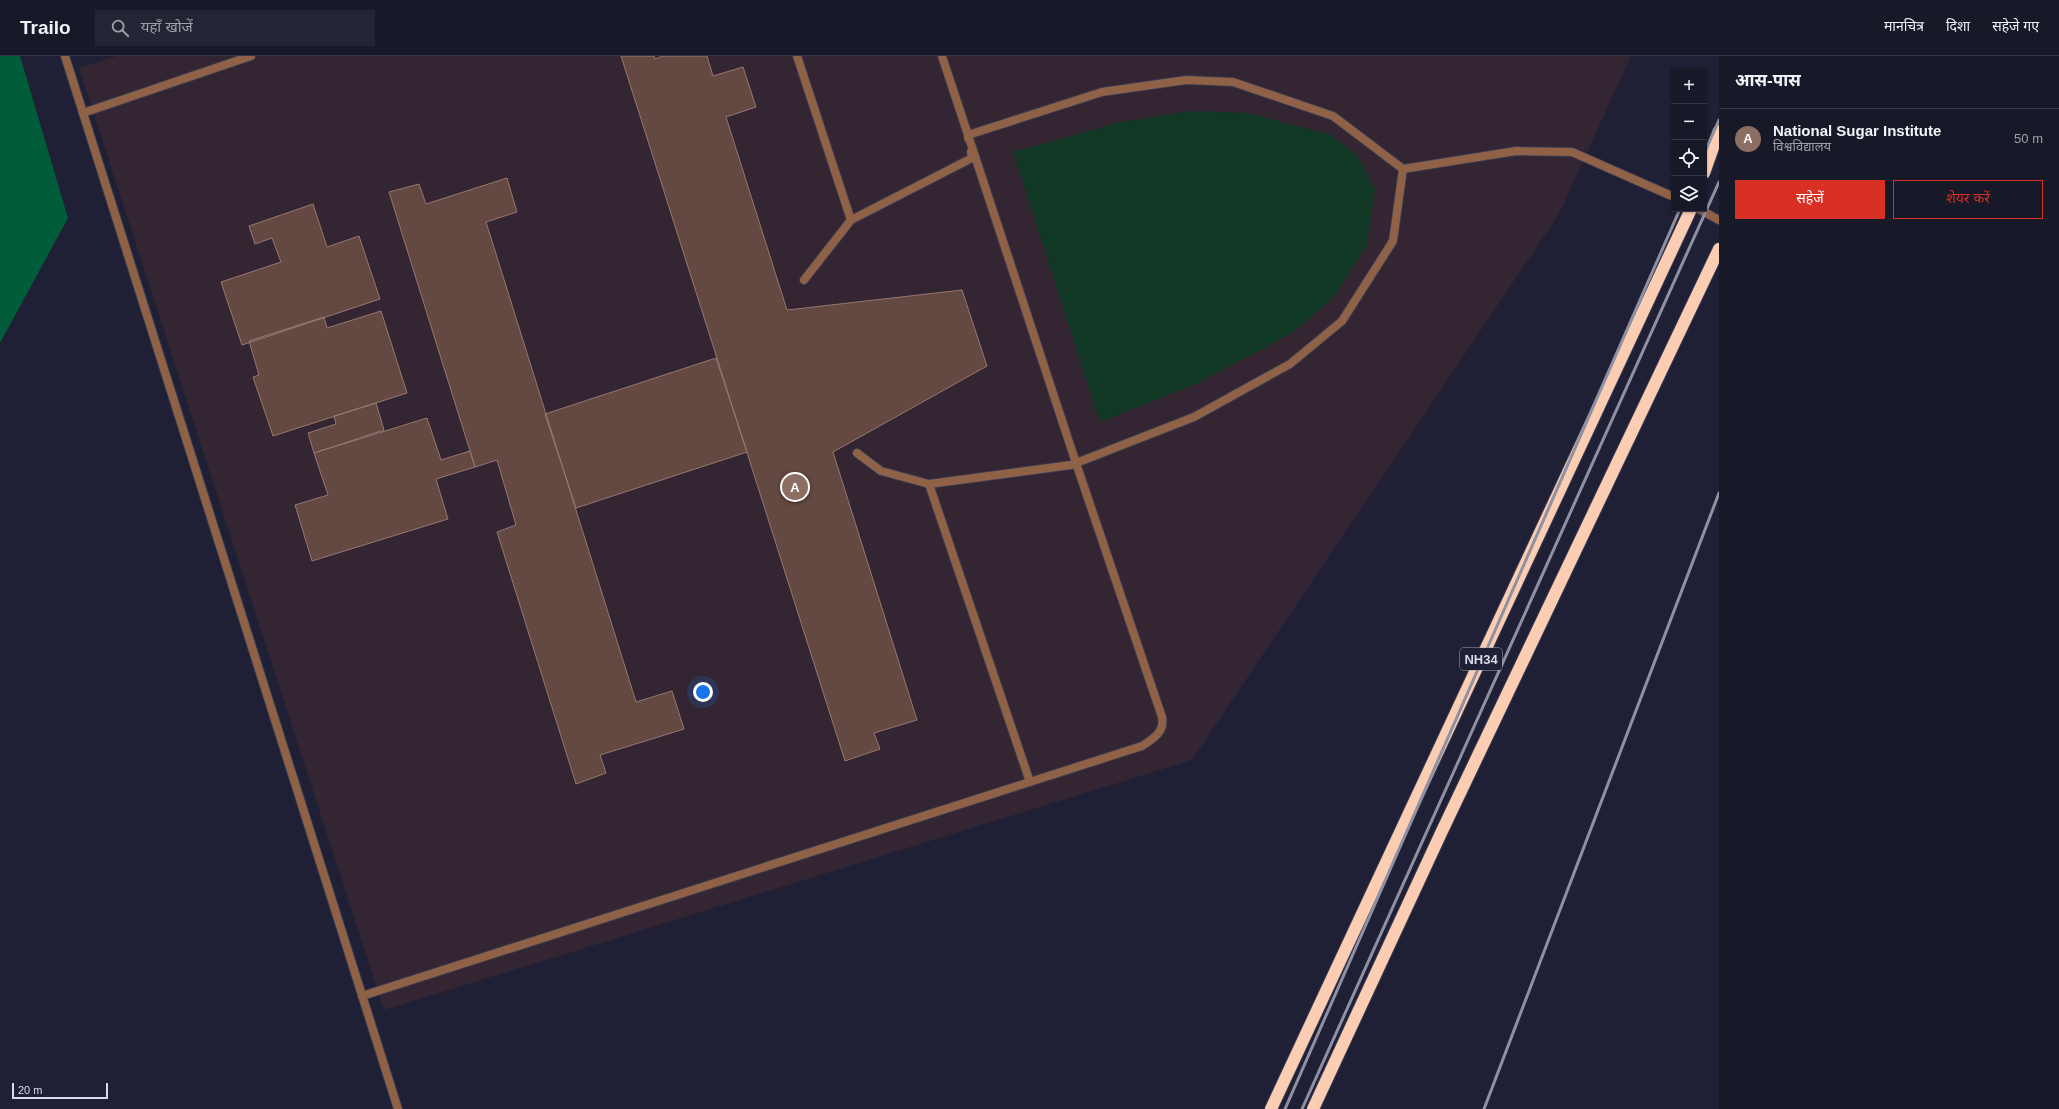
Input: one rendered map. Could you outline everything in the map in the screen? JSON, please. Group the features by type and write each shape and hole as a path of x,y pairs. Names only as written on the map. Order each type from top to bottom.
{"highway":[{"path":"1707,165 1719,131"},
{"name":"NH34","path":"1270,1109 1689,212"},
{"name":"NH34","path":"1313,1109 1442,831 1719,248"}],"street":[{"path":"65,56 398,1109"},
{"path":"83,112 251,56"},
{"path":"797,56 851,220"},
{"path":"362,996 1142,746 1153,739 1162,727 1162,717 1076,464 942,56"},
{"path":"968,135 1102,92 1186,80 1233,82 1333,116 1402,169 1516,151 1572,152 1671,196"},
{"path":"804,280 851,220 972,158 968,135"},
{"path":"857,453 881,471 929,484 1076,464 1194,417 1290,364 1342,321 1393,240 1402,169"},
{"path":"1704,212 1719,220"},
{"path":"929,484 1030,782"}],"shaded area":[{"path":"117,56 1631,56 1559,214 1192,760 384,1010 79,68"}],"green space":[{"path":"0,56 20,56 68,218 0,343"},
{"path":"1192,111 1247,113 1329,134 1357,155 1375,189 1367,245 1333,298 1294,332 1196,384 1100,422 1013,152 1121,122"}],"building":[{"path":"621,56 654,56 655,59 663,56 707,56 713,76 743,67 756,107 726,117 787,310 962,290 987,366 833,452 917,720 874,733 880,749 845,761"},
{"path":"507,178 517,212 486,222 636,702 672,691 684,729 600,755 606,773 576,784 497,532 516,525 497,460 475,467 389,192 419,184 426,204"},
{"path":"313,204 327,247 359,236 380,299 242,345 221,282 281,262 272,238 255,244 249,226"},
{"path":"381,311 407,393 273,436 253,377 259,375 249,341 324,317 327,328"},
{"path":"716,358 747,452 576,508 545,414"},
{"path":"376,403 384,430 314,453 308,433 336,424 334,416"},
{"path":"427,418 441,460 470,451 475,467 436,479 448,519 312,561 295,505 328,495 314,453"}],"railway":[{"path":"1707,147 1719,120"},
{"path":"1302,1109 1719,182"},
{"path":"1285,1109 1679,212"},
{"path":"1484,1109 1719,493"}],"place":[{"name":"National Sugar Institute","path":"795,487"}]}
